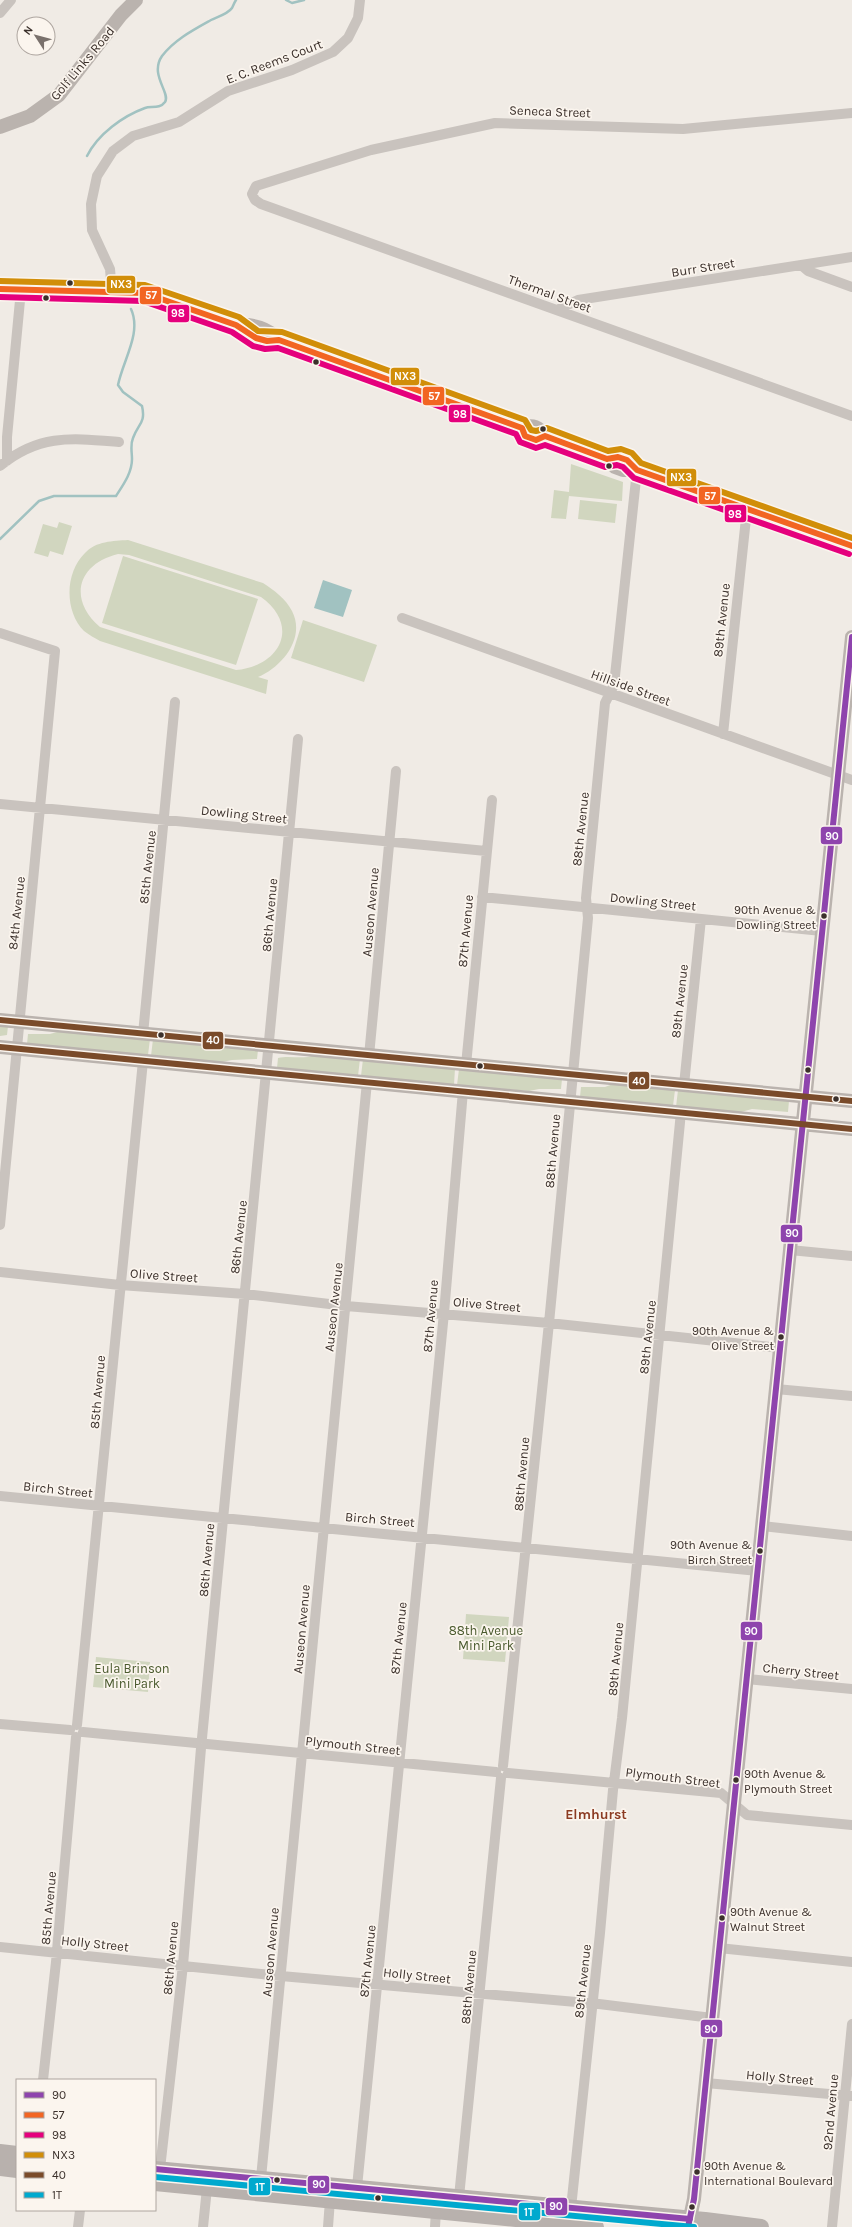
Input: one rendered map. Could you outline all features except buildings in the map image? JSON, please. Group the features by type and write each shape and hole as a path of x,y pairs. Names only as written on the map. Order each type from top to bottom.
{"main road":[{"name":"Golf Links Road","path":"0,127 30,116 59,94 122,15 136,0"},
{"path":"0,289 144,293 236,325 247,335 267,342 279,340 522,428 530,425 540,429 545,436 607,459 618,457 627,460 637,470 852,546"},
{"path":"689,2223 694,2199 706,2083 852,637"},
{"path":"0,1020 852,1102"},
{"path":"0,1047 852,1129"},
{"path":"0,2152 16,2154"},
{"path":"0,2168 16,2170"},
{"path":"157,2174 261,2178 571,2208 689,2223 761,2227"},
{"path":"157,2174 207,2188 436,2210 543,2224 596,2227"}],"street":[{"path":"0,13 11,0"},
{"name":"E. C. Reems Court","path":"112,292 110,270 92,230 91,204 97,176 113,151 133,136 179,122 228,91 292,70 333,52 348,38 358,18 360,0"},
{"name":"Seneca Street","path":"256,186 371,150 495,122 683,129 852,113"},
{"name":"Thermal Street","path":"256,186 252,194 258,203 559,309 852,416"},
{"name":"Burr Street","path":"559,309 578,300 852,257"},
{"path":"801,265 808,271 852,287"},
{"path":"3,464 7,437 21,290"},
{"path":"3,464 23,450 40,443 71,438 119,442"},
{"name":"88th Avenue","path":"459,2197 481,1994 486,1923 527,1548 549,1323 588,918 586,898 605,702 614,685 637,470"},
{"name":"89th Avenue","path":"722,734 747,509"},
{"name":"Hillside Street","path":"402,618 852,780"},
{"name":"84th Avenue","path":"0,633 55,651 0,1225"},
{"name":"85th Avenue","path":"143,1034 165,819 175,702"},
{"name":"86th Avenue","path":"157,2174 183,1965 223,1518 270,1046 298,739"},
{"name":"Auseon Avenue","path":"369,1056 396,771"},
{"name":"87th Avenue","path":"466,1065 492,800"},
{"name":"Dowling Street","path":"0,804 486,851"},
{"name":"Dowling Street","path":"482,897 822,931"},
{"name":"89th Avenue","path":"684,1085 701,919"},
{"name":"85th Avenue","path":"43,2079 57,1952 76,1731 143,1060"},
{"name":"Auseon Avenue","path":"261,2178 367,1082"},
{"name":"87th Avenue","path":"357,2187 394,1828 398,1762 444,1314 463,1091"},
{"name":"89th Avenue","path":"571,2208 593,2004 614,1783 622,1718 681,1112"},
{"path":"790,1250 852,1256"},
{"name":"Olive Street","path":"0,1272 120,1285 245,1294 346,1306 549,1323 780,1348"},
{"path":"776,1389 852,1396"},
{"name":"Birch Street","path":"0,1496 324,1528 422,1536 758,1571"},
{"path":"762,1526 852,1536"},
{"name":"Cherry Street","path":"747,1679 852,1689"},
{"name":"Plymouth Street","path":"0,1724 721,1793 747,1815 852,1825"},
{"name":"Holly Street","path":"0,1947 281,1976 593,2004 712,2018"},
{"path":"719,1948 852,1962"},
{"name":"92nd Avenue","path":"832,2227 848,2096 852,2024"},
{"name":"Holly Street","path":"706,2083 848,2096"},
{"path":"203,2227 207,2188"},
{"path":"328,2227 330,2200"},
{"path":"435,2227 436,2210"},
{"path":"78,2227 80,2211"}],"green space":[{"path":"571,464 623,482 622,501 569,496 566,519 551,518 554,490 569,492"},
{"path":"580,500 617,504 615,523 578,519"},
{"path":"59,522 72,526 63,555 50,551 48,557 34,553 43,524 57,528"},
{"path":"128,540 263,583 283,599 292,611 296,621 296,631 294,641 283,659 267,672 258,677 268,680 266,694 100,641 84,631 77,623 70,603 71,581 78,561 89,549 94,546 105,542","holes":["118,554 129,555 261,597 273,608 280,620 282,632 280,643 274,653 264,661 251,667 236,670 100,627 90,617 84,606 81,595 82,584 86,574 93,566 104,559"]},
{"path":"123,556 258,599 236,665 102,623"},
{"path":"303,620 377,645 364,682 291,658"},
{"path":"0,1024 8,1026 7,1035 0,1036"},
{"path":"64,1030 150,1039 148,1055 27,1044 28,1034 50,1034"},
{"path":"153,1039 258,1050 257,1059 222,1062 151,1056"},
{"path":"314,1055 360,1059 358,1076 277,1068 278,1058 305,1057"},
{"path":"363,1059 455,1068 454,1085 361,1076"},
{"path":"459,1069 562,1079 561,1089 539,1089 529,1091 457,1085"},
{"path":"613,1084 675,1090 673,1106 580,1097 581,1087 605,1087"},
{"path":"678,1090 789,1101 788,1112 752,1109 741,1112 676,1107"},
{"name":"88th Avenue Mini Park","path":"466,1614 509,1617 505,1662 463,1659"},
{"name":"Eula Brinson Mini Park","path":"96,1657 150,1662 148,1692 93,1687"}],"water":[{"path":"323,580 352,590 343,617 314,608"}],"waterway":[{"path":"87,156 104,133 120,121 137,111 145,108 161,106 165,102 166,98 158,70 162,56 172,45 184,36 228,12 236,0"},
{"path":"286,0 292,3 304,0"},
{"path":"0,539 39,501 54,496 116,496 124,483 132,464 132,441 143,416 142,406 123,392 118,385 133,337 134,318 131,309"}],"transit line":[{"name":"NX3","path":"0,281 145,285 239,317 258,331 282,332 525,420 531,430 536,431 547,428 608,451 621,449 632,453 641,463 852,538"},
{"name":"57","path":"0,289 144,293 236,325 256,338 267,341 279,340 522,428 525,436 536,440 545,436 607,459 618,457 627,460 637,470 852,546"},
{"name":"98","path":"0,297 143,301 232,332 253,346 265,349 278,348 516,434 520,442 536,448 545,445 605,467 617,465 623,467 634,478 849,554"},
{"name":"90","path":"688,2227 694,2199 852,637"},
{"name":"40","path":"0,1020 852,1101"},
{"name":"40","path":"0,1047 852,1129"},
{"name":"90","path":"156,2169 690,2219"},
{"name":"1T","path":"156,2177 694,2227"}],"place":[{"name":"90th Avenue & Dowling Street","path":"824,916"},
{"name":"90th Avenue & Olive Street","path":"781,1337"},
{"name":"90th Avenue & Birch Street","path":"760,1551"},
{"name":"90th Avenue & Plymouth Street","path":"736,1780"},
{"name":"90th Avenue & Walnut Street","path":"722,1918"},
{"name":"90th Avenue & International Boulevard","path":"697,2172"}],"district":[{"name":"Elmhurst","path":"596,1814"}]}
